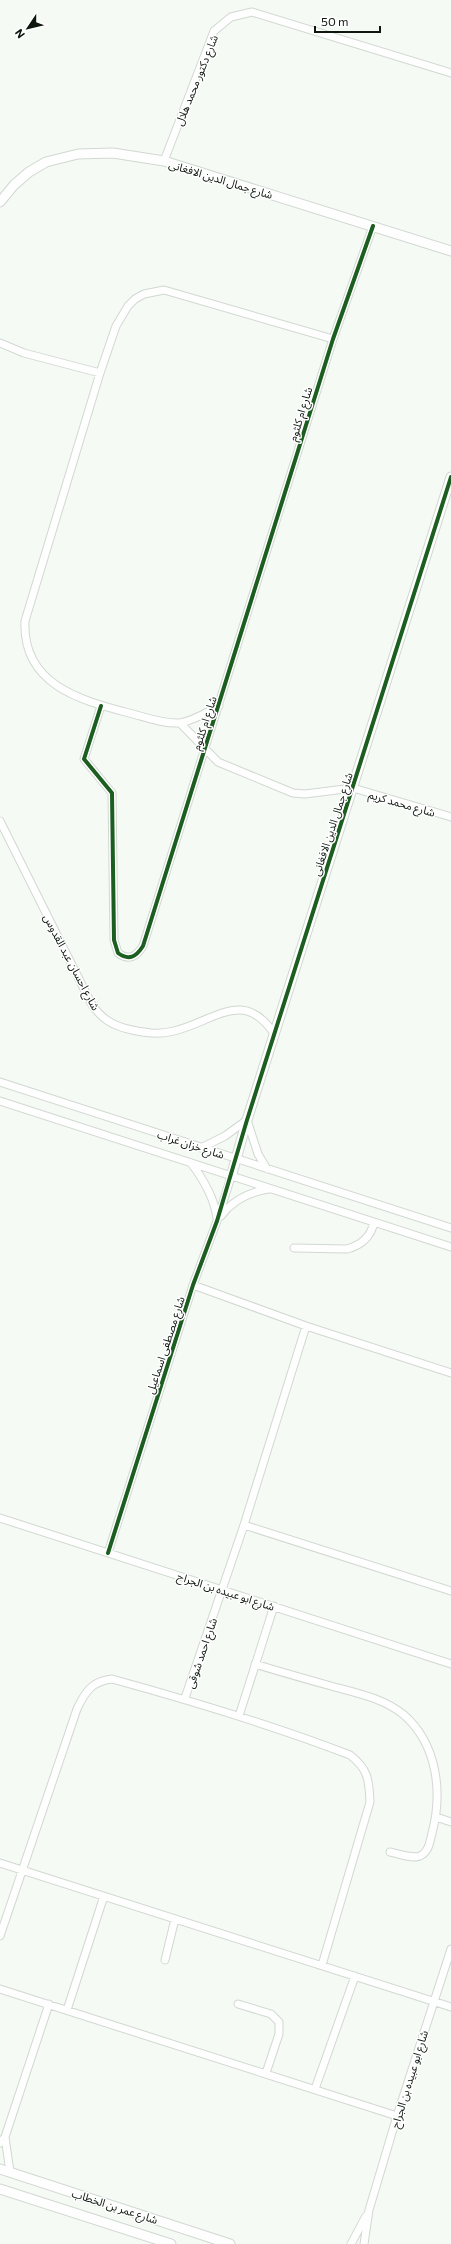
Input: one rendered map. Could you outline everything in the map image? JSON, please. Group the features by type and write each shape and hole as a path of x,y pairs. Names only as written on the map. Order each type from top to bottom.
{"street":[{"name":"شارع دكتور محمد هلال","path":"164,161 209,41 222,23 241,13 252,12 451,73"},
{"name":"شارع جمال الدين الافغانى","path":"0,202 14,185 29,172 46,162 90,153 113,153 164,161 451,251"},
{"name":"شارع ام كلثوم","path":"101,706 84,759 112,793 114,940 118,953 125,958 130,958 138,954 143,946 333,339 373,226"},
{"path":"219,706 201,716 180,722 163,722 101,706 62,690 41,672 28,648 24,632 25,621 40,567 100,373 122,314 135,299 154,291 164,290 333,339"},
{"path":"0,343 24,353 100,373"},
{"name":"شارع جمال الدين الافغانى","path":"231,1177 247,1120 449,490 451,477"},
{"path":"180,722 218,762 293,793 305,794 353,788"},
{"name":"شارع محمد كريم","path":"353,788 451,817"},
{"name":"شارع احسان عبد القدوس","path":"0,821 91,1003 103,1019 121,1028 152,1034 184,1028 220,1013 248,1010 264,1019 275,1036"},
{"name":"شارع خزان غراب","path":"0,1082 451,1228"},
{"name":"شارع خزان غراب","path":"0,1101 451,1247"},
{"path":"201,1148 225,1136 247,1120 258,1154 267,1169"},
{"path":"191,1163 206,1185 215,1205 217,1221"},
{"name":"شارع مصطفى اسماعيل","path":"108,1552 193,1285 217,1221 231,1177"},
{"path":"217,1221 234,1202 256,1191 270,1188"},
{"path":"294,1248 347,1249 355,1247 366,1240 374,1222"},
{"path":"193,1285 306,1326 451,1373"},
{"name":"شارع احمد شوقى","path":"0,1936 77,1708 85,1693 101,1680 112,1679 185,1698 223,1590 306,1326"},
{"name":"شارع ابو عبيده بن الجراح","path":"0,1518 451,1664"},
{"path":"244,1525 451,1591"},
{"path":"239,1716 274,1606"},
{"path":"255,1664 373,1698 403,1714 417,1728 428,1748 438,1787 436,1817 428,1848 423,1854 415,1857 390,1852"},
{"path":"185,1698 350,1755 360,1763 367,1773 370,1802 322,1965"},
{"path":"436,1817 451,1822"},
{"path":"0,1863 451,2007"},
{"path":"67,2010 104,1896"},
{"path":"165,1960 175,1919"},
{"name":"شارع ابو عبيده بن الجراح","path":"364,2244 369,2210 397,2116 451,1949"},
{"path":"315,2089 355,1976"},
{"path":"0,1989 397,2116"},
{"path":"0,2143 5,2137 48,2004"},
{"path":"238,2004 272,2014 279,2022 279,2034 266,2073"},
{"path":"5,2137 10,2172"},
{"name":"شارع عمر بن الخطاب","path":"0,2169 198,2233 222,2243"},
{"name":"شارع عمر بن الخطاب","path":"0,2189 171,2244"},
{"name":"شارع ابو عبيده بن الجراح","path":"351,2244 369,2210"},
{"path":"198,2233 201,2244"}],"cycle path":[{"path":"101,706 84,759 112,793 114,940 118,953 126,957 132,957 138,953 143,946 333,339 373,226"},
{"path":"108,1553 193,1285 217,1221 247,1120 451,477"}]}
